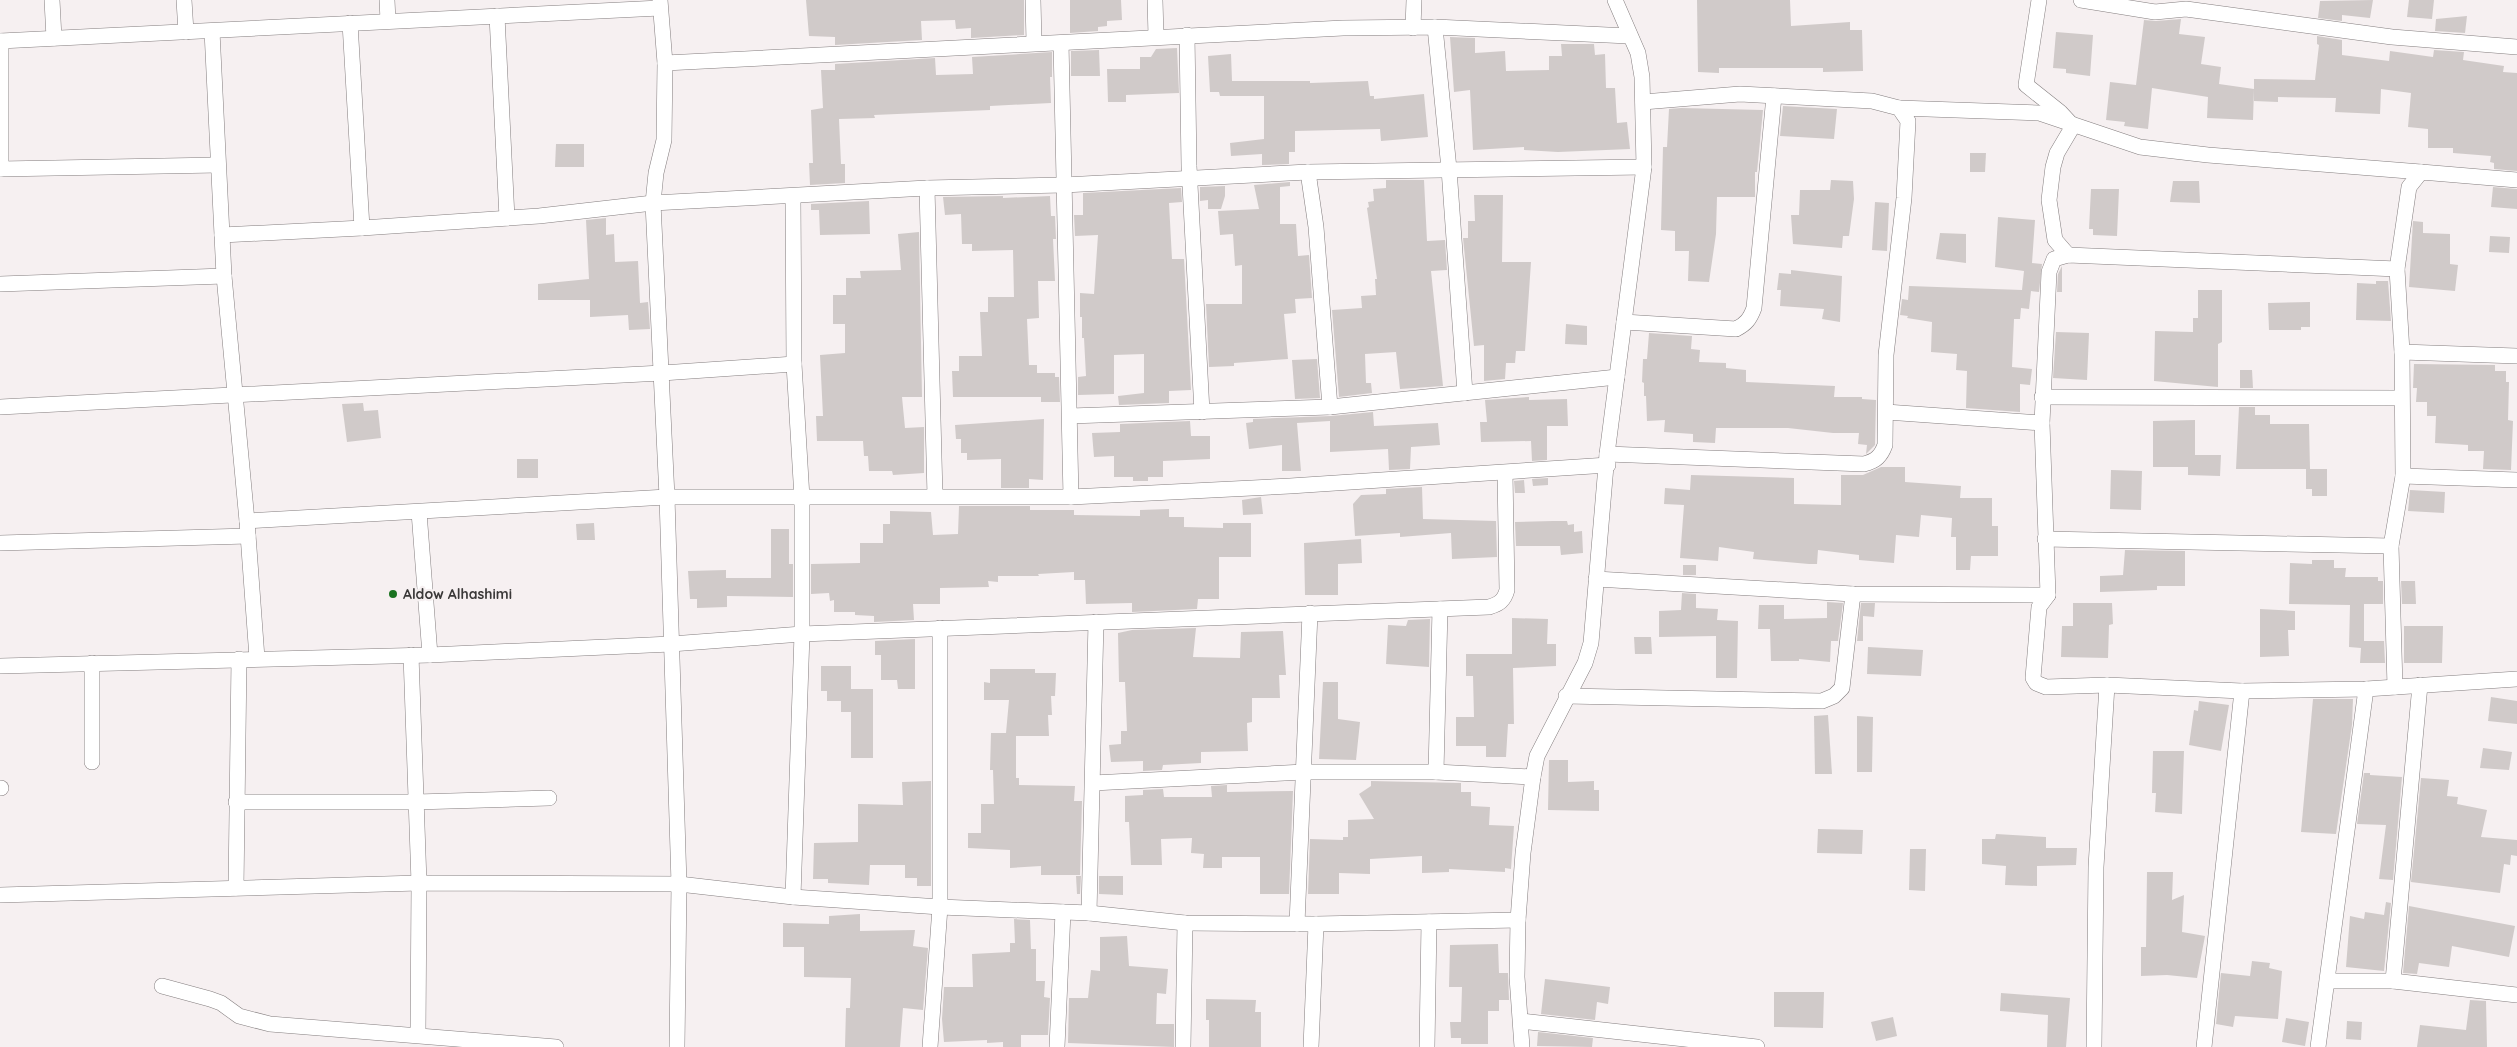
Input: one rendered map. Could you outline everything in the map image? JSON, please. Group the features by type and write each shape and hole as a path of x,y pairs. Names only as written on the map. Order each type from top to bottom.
{"street":[{"path":"52,0 54,38"},
{"path":"184,0 186,32"},
{"path":"387,0 388,21"},
{"path":"1034,0 1034,42"},
{"path":"1155,0 1156,36"},
{"path":"1413,28 1414,0"},
{"path":"1522,1047 1517,977 1518,920 1523,853 1533,777 1537,756 1566,696 1585,663 1590,644 1616,377 1644,167 1643,102 1638,53 1615,0"},
{"path":"2039,0 2026,85 2060,112 2073,126"},
{"path":"2081,0 2155,12 2186,9 2392,37 2517,47"},
{"path":"218,165 0,169 0,41 497,16 660,4 665,63 664,140 656,174 653,203 667,498 680,884 677,1047"},
{"path":"497,16 507,218"},
{"path":"350,23 362,228"},
{"path":"665,63 1034,42 1061,43 1187,34 1343,28 1436,28 1629,36"},
{"path":"1436,28 1449,169 1465,393"},
{"path":"212,31 224,276 247,521 257,658"},
{"path":"1187,34 1190,178 1202,412"},
{"path":"1061,43 1071,497"},
{"path":"1643,102 1740,94 1872,101 1899,108 2039,113 2140,147 2208,155 2517,180"},
{"path":"1624,322 1736,329 1745,324 1750,318 1754,308 1774,96"},
{"path":"247,521 667,498 1071,497 1505,473 1608,460 1864,464 1873,462 1882,454 1885,445 1886,355 1904,198 1908,121 1899,108"},
{"path":"2068,255 2055,240 2049,200 2053,167 2057,153 2073,126"},
{"path":"222,235 362,228 563,214 653,203 793,197 927,188 1064,185 1308,172 1644,167"},
{"path":"1308,172 1316,227 1330,407"},
{"path":"2395,687 2391,546 2403,476 2402,352 2397,269 2408,187 2421,172"},
{"path":"927,188 935,496"},
{"path":"793,197 794,364 802,498 802,634 793,897"},
{"path":"2397,269 2333,264 2068,255 2054,259 2049,272 2042,397 2048,595 2040,607 2033,678 2036,683 2046,687 2108,685 2242,691 2366,689 2517,679"},
{"path":"0,284 224,276"},
{"path":"2402,352 2517,356"},
{"path":"0,408 662,373 794,364"},
{"path":"1070,416 1330,407 1616,377"},
{"path":"2042,397 2401,398"},
{"path":"1886,412 2042,423"},
{"path":"0,666 430,655 671,644 802,634 1489,607 1498,604 1505,597 1508,581 1505,473"},
{"path":"2403,476 2517,480"},
{"path":"418,512 430,655"},
{"path":"0,543 248,536"},
{"path":"2045,540 2391,546"},
{"path":"1596,579 1853,594 2048,595"},
{"path":"1566,696 1822,701 1834,696 1842,688 1853,594"},
{"path":"1436,772 1440,609"},
{"path":"1297,924 1310,613"},
{"path":"1089,913 1096,622"},
{"path":"930,1047 940,907 940,628"},
{"path":"411,655 419,883 418,1035"},
{"path":"236,888 239,659"},
{"path":"92,663 92,762"},
{"path":"2094,1047 2096,867 2108,685"},
{"path":"2393,981 2420,686"},
{"path":"2318,1047 2366,689"},
{"path":"2204,1047 2242,691"},
{"path":"1093,783 1304,772 1436,772 1533,777"},
{"path":"236,802 416,802 548,798"},
{"path":"0,895 419,883 680,884 793,897 940,907 1089,913 1185,923 1316,924 1518,920"},
{"path":"1057,1047 1063,912"},
{"path":"1427,1047 1428,922"},
{"path":"1183,1047 1185,923"},
{"path":"1311,1047 1316,924"},
{"path":"2328,981 2393,981 2517,995"},
{"path":"162,986 210,999 221,1003 239,1016 270,1024 301,1028 418,1035 556,1047"},
{"path":"1521,1021 1757,1047"}],"building":[{"path":"806,0 1024,0 1024,35 971,38 971,28 956,29 955,20 921,21 922,40 835,45 835,37 809,36"},
{"path":"1070,0 1121,0 1122,20 1107,21 1107,26 1098,27 1098,31 1070,33"},
{"path":"1697,0 1790,0 1791,26 1850,22 1850,30 1862,30 1863,71 1823,72 1823,68 1719,68 1719,73 1698,72"},
{"path":"2373,0 2370,18 2342,15 2342,21 2318,18 2320,1"},
{"path":"2409,0 2434,0 2432,19 2407,17"},
{"path":"2467,16 2465,33 2435,31 2436,19"},
{"path":"2181,19 2179,34 2205,37 2201,64 2221,67 2219,84 2254,89 2253,120 2207,118 2208,97 2152,88 2148,129 2124,126 2125,122 2106,120 2110,82 2136,85 2144,20"},
{"path":"2056,32 2093,35 2090,76 2066,73 2066,69 2053,68"},
{"path":"2317,36 2342,40 2342,55 2389,61 2390,51 2433,57 2434,50 2464,52 2463,60 2504,66 2503,72 2517,73 2517,171 2494,169 2494,163 2490,162 2491,156 2453,153 2453,148 2428,148 2428,129 2408,127 2411,93 2381,89 2380,114 2335,112 2336,98 2278,97 2278,102 2254,101 2254,79 2315,80 2319,45 2317,44"},
{"path":"1450,37 1475,38 1475,53 1505,51 1506,71 1549,70 1549,56 1562,56 1561,44 1594,44 1595,55 1605,54 1606,88 1615,88 1617,123 1627,122 1630,149 1558,152 1524,150 1524,147 1473,150 1470,90 1454,92"},
{"path":"1177,48 1179,93 1126,95 1126,102 1108,102 1107,69 1140,69 1140,57 1151,57 1156,49"},
{"path":"1099,50 1100,76 1071,76 1071,51"},
{"path":"1052,52 1052,77 1050,77 1051,103 990,106 990,110 874,115 875,118 839,119 841,164 845,164 845,183 810,185 809,163 813,163 811,110 823,108 821,70 835,70 835,64 935,58 936,75 973,74 972,57"},
{"path":"1231,54 1232,81 1310,81 1310,83 1368,81 1370,96 1374,96 1374,99 1424,94 1428,137 1381,141 1380,129 1295,131 1295,152 1289,152 1289,164 1262,165 1262,154 1231,156 1230,143 1264,139 1264,96 1220,96 1219,92 1210,92 1208,56"},
{"path":"1783,106 1837,109 1834,139 1780,136"},
{"path":"1669,109 1763,110 1757,172 1755,172 1755,197 1717,197 1716,234 1709,282 1688,281 1689,251 1675,251 1675,231 1661,230 1663,147 1667,147"},
{"path":"556,144 584,144 584,167 555,167"},
{"path":"1970,153 1986,153 1985,172 1970,172"},
{"path":"1386,180 1424,180 1427,241 1445,240 1447,270 1431,271 1443,386 1400,389 1396,352 1365,354 1366,383 1371,383 1372,393 1339,397 1332,310 1362,308 1361,296 1376,295 1375,279 1377,279 1367,208 1369,207 1368,202 1374,201 1373,189 1386,188"},
{"path":"1831,180 1853,181 1854,199 1849,236 1843,236 1842,248 1793,244 1791,215 1799,215 1800,190 1830,190"},
{"path":"2173,181 2199,181 2200,203 2170,202"},
{"path":"1290,182 1290,186 1280,187 1280,224 1296,224 1298,256 1309,255 1312,298 1295,299 1296,313 1284,314 1288,359 1234,363 1234,366 1209,367 1206,304 1242,304 1242,265 1235,266 1233,234 1220,235 1218,211 1259,209 1254,185"},
{"path":"1225,186 1225,196 1221,209 1208,209 1208,200 1200,201 1200,187"},
{"path":"2493,187 2517,189 2517,209 2491,207"},
{"path":"1181,188 1182,202 1169,203 1172,259 1184,259 1191,390 1169,391 1169,403 1119,405 1118,396 1144,393 1144,354 1114,355 1114,394 1078,395 1078,377 1086,376 1082,317 1080,317 1080,293 1094,294 1098,235 1075,236 1074,215 1083,215 1083,193"},
{"path":"2091,189 2119,189 2117,236 2093,235 2093,229 2089,229"},
{"path":"1474,195 1503,195 1502,262 1531,262 1525,351 1516,351 1515,363 1506,363 1505,379 1484,381 1484,345 1474,346 1463,238 1468,238 1468,221 1475,221"},
{"path":"1003,196 1003,198 1050,196 1051,216 1055,216 1056,239 1053,239 1055,281 1038,281 1039,318 1027,319 1029,365 1037,365 1037,373 1055,373 1055,377 1059,377 1060,402 1041,402 1041,397 953,397 952,371 959,371 959,356 982,356 980,312 988,312 988,297 1014,297 1013,250 972,251 972,244 962,244 961,214 945,215 943,197"},
{"path":"869,201 870,234 820,235 819,210 811,210 811,204"},
{"path":"1875,202 1889,203 1887,251 1872,250"},
{"path":"1998,217 2035,220 2032,263 2042,264 2039,292 2031,291 2029,309 2021,308 2020,319 2014,319 2012,367 2032,369 2030,385 2020,384 2020,412 1966,408 1967,371 1956,370 1957,354 1931,352 1932,322 1900,315 1902,299 1908,300 1909,286 2022,290 2024,271 1995,267"},
{"path":"606,218 606,235 614,234 615,262 638,261 640,303 648,302 650,329 629,330 628,315 590,317 590,300 538,300 538,284 589,279 586,220"},
{"path":"2413,221 2423,222 2423,233 2450,234 2450,264 2458,265 2455,291 2409,287"},
{"path":"919,232 922,397 902,397 905,428 924,427 924,473 893,475 892,471 869,471 868,456 864,456 863,441 817,441 816,416 823,416 820,355 845,353 845,324 833,324 833,295 846,295 846,278 861,278 860,271 901,270 898,234"},
{"path":"1940,233 1966,234 1966,263 1936,259"},
{"path":"2490,236 2510,237 2509,253 2489,252"},
{"path":"2062,266 2062,292 2057,292 2058,274"},
{"path":"1791,270 1842,276 1840,322 1822,319 1824,309 1780,306 1781,290 1777,290 1779,273 1791,274"},
{"path":"2376,281 2388,281 2391,321 2356,320 2357,283 2376,284"},
{"path":"2198,290 2222,290 2222,342 2218,344 2218,387 2154,381 2155,331 2193,332 2193,318 2198,318"},
{"path":"2310,302 2310,327 2301,327 2301,330 2269,330 2268,303"},
{"path":"1566,324 1587,326 1587,345 1565,344"},
{"path":"2056,332 2089,333 2087,380 2053,378"},
{"path":"1649,333 1692,336 1691,349 1700,350 1699,362 1726,363 1726,368 1746,370 1746,382 1835,386 1834,397 1862,397 1862,399 1876,400 1875,445 1866,454 1867,445 1858,444 1859,433 1833,433 1788,428 1716,428 1715,443 1693,442 1693,434 1664,432 1665,420 1647,421 1646,396 1644,396 1644,383 1642,382 1643,359 1647,359"},
{"path":"1317,359 1320,398 1295,399 1292,360"},
{"path":"2414,364 2495,365 2495,371 2506,371 2506,382 2509,382 2508,420 2513,421 2511,470 2483,469 2484,451 2468,451 2468,445 2435,443 2436,416 2427,416 2427,402 2416,402 2417,388 2413,388"},
{"path":"2240,370 2252,370 2253,388 2240,388"},
{"path":"1529,397 1529,400 1567,399 1568,426 1547,426 1547,460 1532,461 1531,441 1481,442 1480,422 1487,422 1485,400"},
{"path":"363,403 364,411 378,410 381,438 347,442 342,404"},
{"path":"2239,407 2255,407 2255,415 2270,415 2270,424 2309,424 2310,469 2236,469"},
{"path":"1373,412 1374,426 1438,423 1440,445 1411,447 1410,469 1389,470 1388,449 1330,452 1330,421 1297,423 1301,471 1282,471 1282,445 1249,449 1246,423 1253,422 1253,419 1331,416"},
{"path":"1044,419 1043,480 1029,479 1029,488 1001,488 1001,459 967,460 967,453 961,453 961,439 956,439 955,425"},
{"path":"2195,420 2195,455 2221,455 2220,476 2188,475 2188,467 2153,467 2153,421"},
{"path":"1190,421 1191,436 1210,436 1210,459 1163,461 1163,477 1148,477 1148,481 1133,481 1133,477 1114,477 1114,456 1094,457 1092,433 1120,432 1120,424"},
{"path":"517,459 538,459 538,478 517,478"},
{"path":"1881,467 1905,467 1905,482 1961,486 1960,498 1992,498 1992,526 1998,526 1998,556 1971,556 1970,570 1956,570 1956,537 1951,537 1952,518 1921,515 1919,537 1896,535 1894,563 1859,560 1859,555 1818,550 1817,564 1753,559 1754,552 1719,547 1718,561 1680,558 1684,505 1664,504 1665,488 1690,490 1691,475 1794,478 1794,504 1841,505 1841,475 1863,475"},
{"path":"2306,469 2327,469 2327,496 2312,496 2312,489 2306,489"},
{"path":"2111,470 2142,471 2141,510 2110,509"},
{"path":"1548,478 1548,485 1533,486 1532,479"},
{"path":"1524,480 1525,493 1515,493 1514,481"},
{"path":"1422,487 1423,519 1496,521 1497,557 1452,559 1451,533 1400,537 1400,533 1355,536 1353,504 1361,495 1386,494 1386,489"},
{"path":"2410,490 2445,492 2444,513 2408,511"},
{"path":"1261,497 1263,514 1243,515 1242,500"},
{"path":"959,506 1030,506 1030,510 1074,510 1074,515 1140,516 1140,510 1169,509 1169,517 1184,517 1184,527 1223,528 1223,523 1251,523 1251,557 1219,557 1219,599 1198,599 1197,609 1132,612 1132,603 1086,604 1085,580 1074,580 1074,572 1038,574 1039,576 998,576 998,582 988,581 989,587 940,588 940,604 913,604 914,620 874,622 874,616 855,615 855,612 834,612 834,600 830,601 829,593 811,594 811,564 860,563 860,543 883,543 883,524 890,524 890,511 931,512 933,535 958,534"},
{"path":"1567,521 1568,525 1574,524 1574,532 1582,531 1583,553 1561,555 1560,546 1516,546 1515,522"},
{"path":"594,523 595,540 577,540 576,524"},
{"path":"771,529 789,529 789,564 793,564 793,597 727,596 727,607 697,608 697,599 690,599 688,571 726,570 726,578 771,578"},
{"path":"1361,539 1362,563 1338,564 1338,595 1305,595 1304,543"},
{"path":"2125,550 2185,551 2185,586 2157,586 2157,590 2100,592 2100,576 2123,575"},
{"path":"2312,560 2334,560 2334,568 2346,568 2345,577 2378,577 2378,581 2383,581 2383,604 2364,604 2364,641 2384,641 2385,663 2360,663 2361,648 2349,647 2350,605 2289,604 2290,563 2312,564"},
{"path":"1683,565 1696,565 1696,575 1683,575"},
{"path":"2401,581 2415,581 2416,604 2402,604"},
{"path":"1682,593 1696,594 1696,608 1718,609 1717,620 1738,621 1737,678 1716,678 1716,636 1659,637 1659,611 1681,610"},
{"path":"1827,602 1843,603 1838,641 1831,641 1830,662 1799,659 1799,661 1771,661 1770,629 1758,629 1759,605 1784,605 1784,619 1827,618"},
{"path":"1861,603 1875,603 1874,617 1863,616 1863,641 1857,641"},
{"path":"2073,603 2112,603 2113,624 2109,625 2108,658 2061,657 2062,626 2073,626"},
{"path":"2260,609 2295,611 2295,630 2288,630 2289,656 2260,657"},
{"path":"1512,618 1548,619 1547,644 1556,644 1556,666 1513,668 1514,724 1508,724 1506,757 1486,757 1486,746 1456,746 1456,717 1474,717 1473,676 1466,676 1466,654 1512,654"},
{"path":"1430,619 1429,667 1386,664 1388,625 1406,626 1408,620"},
{"path":"2404,626 2443,626 2442,663 2404,663"},
{"path":"1196,628 1193,657 1240,658 1241,632 1283,631 1286,675 1279,675 1280,698 1252,698 1252,722 1247,723 1248,751 1201,752 1201,763 1163,765 1162,770 1143,771 1143,761 1111,762 1109,745 1121,744 1121,731 1127,731 1125,682 1119,682 1118,633 1132,630"},
{"path":"1634,637 1651,637 1652,654 1635,654"},
{"path":"915,639 915,689 898,689 897,680 881,680 881,655 875,655 875,641"},
{"path":"1868,647 1923,650 1921,676 1867,674"},
{"path":"821,666 851,666 851,689 873,689 873,758 851,758 851,712 841,712 841,701 827,701 827,691 821,691"},
{"path":"990,669 1035,669 1035,673 1056,673 1055,696 1051,696 1052,715 1048,715 1049,736 1016,736 1016,778 1019,778 1019,785 1075,786 1074,801 1082,801 1080,875 1041,875 1041,866 1010,868 1010,850 968,848 968,833 981,833 981,804 994,804 993,770 990,770 991,733 1006,733 1009,700 984,700 984,682 990,683"},
{"path":"1323,682 1338,682 1338,719 1360,722 1356,760 1319,759"},
{"path":"2491,697 2517,701 2517,724 2488,721"},
{"path":"2313,699 2353,699 2352,725 2336,834 2301,832"},
{"path":"2199,701 2229,705 2221,751 2189,745 2194,710 2198,711"},
{"path":"1828,715 1832,774 1815,774 1814,716"},
{"path":"1857,716 1873,717 1872,772 1857,772"},
{"path":"2483,748 2512,752 2509,770 2480,768"},
{"path":"2153,751 2184,751 2182,814 2155,812 2156,793 2152,793"},
{"path":"1549,760 1568,760 1568,782 1594,781 1594,790 1599,790 1599,811 1548,810"},
{"path":"2364,773 2402,777 2393,880 2379,879 2386,825 2357,824"},
{"path":"2421,778 2449,780 2447,796 2458,797 2457,804 2487,810 2481,837 2517,840 2517,856 2511,855 2510,865 2504,864 2500,893 2411,882"},
{"path":"931,781 931,886 917,886 917,878 905,878 905,865 870,865 869,885 828,883 828,879 813,879 814,843 858,842 858,804 903,805 902,782"},
{"path":"1371,781 1461,783 1461,792 1471,792 1471,806 1490,807 1489,825 1514,826 1511,869 1505,868 1505,872 1449,869 1449,872 1422,873 1422,856 1370,859 1370,874 1339,873 1339,894 1308,894 1310,839 1343,840 1343,837 1348,837 1348,820 1374,819 1359,794 1371,786"},
{"path":"1227,785 1227,792 1293,791 1289,894 1260,894 1260,857 1222,857 1222,868 1203,868 1204,854 1191,853 1192,838 1161,839 1162,865 1131,865 1129,822 1125,822 1125,796 1143,795 1143,790 1163,789 1164,797 1212,797 1211,786"},
{"path":"1818,829 1863,830 1862,854 1817,853"},
{"path":"1996,834 2046,837 2046,848 2077,848 2076,865 2037,866 2037,886 2005,885 2006,866 1982,864 1982,839 1995,839"},
{"path":"1910,849 1926,849 1925,891 1909,890"},
{"path":"2147,872 2173,872 2172,900 2184,895 2182,932 2205,936 2197,978 2167,975 2141,976 2141,947 2146,947"},
{"path":"1076,876 1081,876 1080,894 1077,894"},
{"path":"1099,876 1123,876 1123,895 1099,894"},
{"path":"2386,902 2391,903 2384,971 2346,967 2350,916 2364,919 2365,912 2384,915"},
{"path":"2409,906 2515,926 2509,957 2452,946 2449,967 2419,963 2417,974 2403,973"},
{"path":"860,914 860,931 915,930 913,946 928,948 923,1010 903,1008 900,1047 845,1047 846,1008 850,1008 851,978 804,977 804,947 783,947 783,923 829,924 829,916"},
{"path":"1014,919 1030,920 1031,949 1036,949 1036,981 1045,981 1044,997 1050,998 1048,1035 1021,1035 1021,1047 1003,1047 1003,1042 987,1043 987,1040 944,1042 942,1019 944,987 973,987 972,954 1010,952 1010,943 1015,943"},
{"path":"1127,936 1129,966 1168,969 1166,994 1157,993 1156,1024 1174,1024 1174,1047 1068,1043 1069,998 1088,998 1091,970 1100,971 1100,937"},
{"path":"1498,944 1499,973 1508,973 1509,1000 1499,1000 1499,1011 1488,1011 1488,1044 1461,1044 1461,1038 1451,1038 1450,1022 1461,1022 1462,987 1449,987 1450,945"},
{"path":"2252,961 2270,963 2269,968 2282,971 2278,1019 2235,1016 2233,1027 2216,1024 2221,973 2250,976"},
{"path":"1545,979 1610,987 1608,1004 1597,1002 1595,1020 1541,1014"},
{"path":"1774,992 1824,992 1823,1028 1774,1027"},
{"path":"2001,993 2070,998 2066,1047 2047,1047 2048,1015 2000,1011"},
{"path":"1206,999 1256,1000 1255,1012 1261,1012 1261,1047 1209,1047 1209,1020 1206,1020"},
{"path":"2470,1000 2486,1001 2487,1047 2417,1047 2420,1025 2466,1030"},
{"path":"1893,1017 1897,1036 1876,1041 1871,1022"},
{"path":"2286,1018 2309,1022 2305,1046 2282,1042"},
{"path":"2347,1021 2362,1022 2361,1040 2346,1039"},
{"path":"1538,1032 1593,1038 1592,1047 1537,1046"}],"place":[{"name":"Aldow Alhashimi","path":"393,594"}]}
